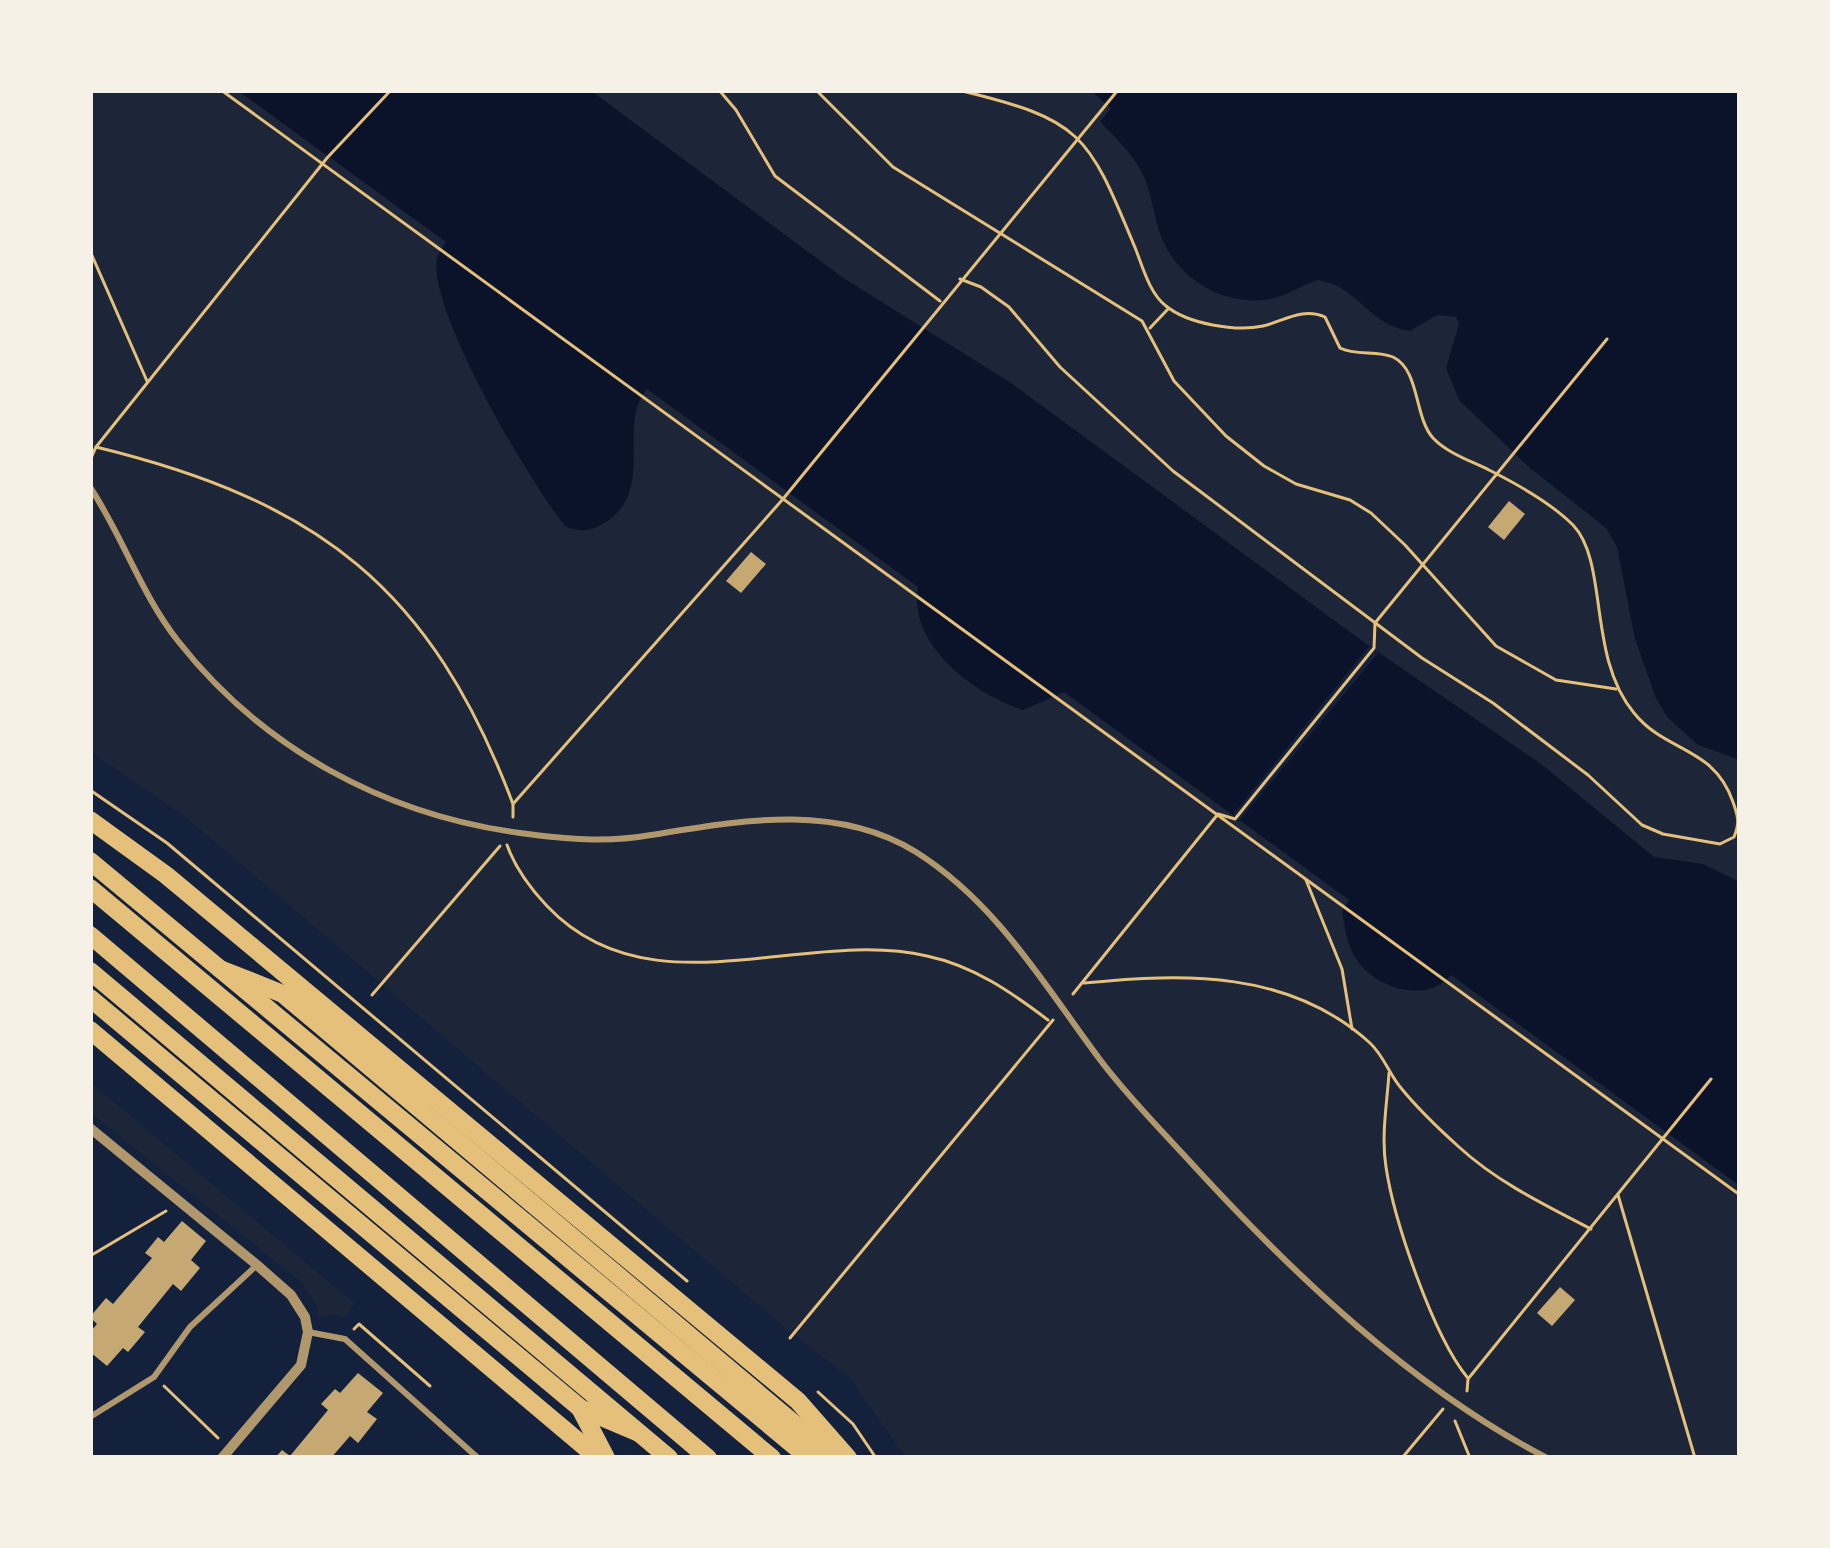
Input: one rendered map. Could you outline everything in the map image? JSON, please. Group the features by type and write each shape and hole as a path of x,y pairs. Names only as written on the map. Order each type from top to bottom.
{"main road":[{"path":"90,820 166,875 798,1401 848,1458"},
{"path":"90,861 808,1458"},
{"path":"90,888 772,1458"},
{"path":"90,935 708,1458"},
{"path":"220,969 283,994 835,1458"},
{"path":"90,970 669,1458"},
{"path":"90,998 580,1408 639,1433"},
{"path":"90,1030 602,1458"},
{"path":"580,1408 602,1458"}],"street":[{"path":"90,1128 257,1264 300,1306 308,1331 301,1365 222,1458"}],"lane":[{"path":"90,487 176,639 234,704 312,761 398,804 435,818 582,842 631,839 744,820 820,820 910,848 972,895 1004,928 1134,1101 1286,1262 1466,1410 1547,1458"},
{"path":"90,1417 154,1377 190,1327 257,1264"},
{"path":"308,1331 345,1340 478,1458"}],"path":[{"path":"221,90 1740,1195"},
{"path":"90,460 95,447 327,158 391,90"},
{"path":"719,90 775,176 941,302"},
{"path":"816,90 893,167 1125,309 1148,329 1174,381 1226,436 1296,484 1350,500 1371,513 1496,646 1556,680 1616,689"},
{"path":"958,90 1041,112 1079,137 1106,176 1152,289 1168,309 1214,325 1258,327 1307,313 1325,317 1340,348 1392,356 1402,364 1421,418 1436,441 1497,474 1577,529 1588,550 1602,645 1616,689 1646,727 1661,739 1699,755 1720,776 1739,820 1734,837 1727,842 1664,834 1642,825 1588,775 1493,703 1375,623 1173,471 1060,367 1009,308 982,287 960,279"},
{"path":"513,804 783,499 1118,90"},
{"path":"90,251 148,383"},
{"path":"1148,329 1168,309"},
{"path":"1218,814 1235,819 1374,648 1375,623 1607,339"},
{"path":"95,447 156,462 225,487 302,524 342,549 382,585 454,678 491,748 513,804 506,847 520,873 557,916 583,935 633,956 726,963 836,952 926,955 974,971 1051,1022"},
{"path":"90,790 167,843 689,1283"},
{"path":"790,1338 1218,814"},
{"path":"372,995 512,832"},
{"path":"1306,878 1342,969 1352,1028"},
{"path":"1082,983 1155,976 1233,979 1297,999 1352,1028 1377,1051 1429,1118 1476,1162 1515,1189 1591,1229"},
{"path":"1389,1072 1384,1136 1398,1220 1438,1323 1468,1378"},
{"path":"1402,1458 1449,1402 1466,1410 1468,1378 1711,1079"},
{"path":"1618,1195 1695,1458"},
{"path":"90,1256 170,1208"},
{"path":"345,1340 359,1324 430,1386"},
{"path":"154,1377 225,1444"},
{"path":"815,1389 853,1424 876,1458"},
{"path":"1456,1422 1470,1458"}],"shaded area":[{"path":"90,90 1740,90 1740,1458 906,1458 850,1378 187,818 90,751"},
{"path":"237,90 590,90 842,277 1011,383 1365,643 1541,764 1654,857 1703,864 1740,882 1740,1186 1451,975 1441,984 1416,991 1376,979 1357,960 1349,943 1342,912 1349,900 1064,692 1023,710 965,679 923,628 918,587 647,389 634,421 633,478 628,495 618,511 596,527 565,526 529,474 464,354 438,282 437,258 446,242"},
{"path":"1090,90 1740,90 1740,760 1698,745 1667,717 1656,698 1635,639 1617,547 1606,528 1530,468 1459,400 1446,368 1459,324 1456,317 1437,315 1410,331 1396,328 1343,290 1318,280 1281,296 1257,300 1207,288 1169,252 1142,173 1100,122 1111,108"},
{"path":"90,1082 355,1304 344,1317 332,1314 319,1319 317,1306 301,1282 90,1112"}],"pier":[{"path":"1370,645 1379,652 1238,822 1231,817"}],"building":[{"path":"1509,501 1525,514 1504,540 1488,527"},
{"path":"751,552 766,564 741,593 726,581"},
{"path":"182,1221 206,1241 191,1260 200,1268 181,1291 173,1284 138,1327 145,1332 107,1366 90,1352 90,1332 97,1324 90,1317 106,1298 113,1304 152,1258 145,1253 158,1237 164,1242"},
{"path":"1560,1287 1575,1300 1552,1326 1537,1313"},
{"path":"358,1373 383,1393 367,1412 377,1419 358,1443 350,1436 331,1458 275,1458 282,1450 290,1456 328,1410 321,1404 335,1389 340,1393"}]}
